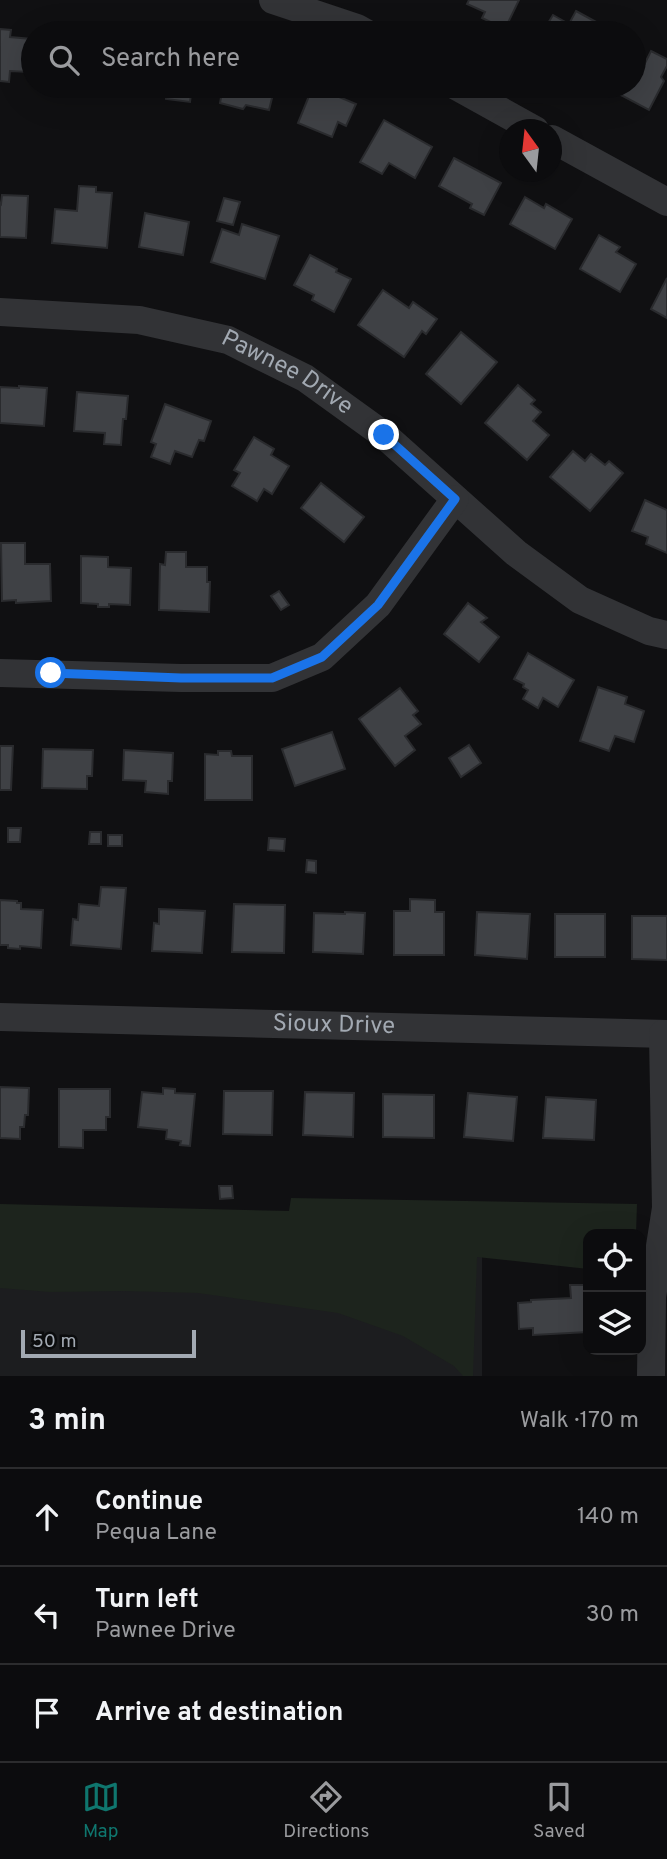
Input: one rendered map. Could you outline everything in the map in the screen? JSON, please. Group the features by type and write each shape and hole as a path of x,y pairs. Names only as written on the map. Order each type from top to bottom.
{"street":[{"path":"274,0 336,21"},
{"path":"478,98 515,119"},
{"path":"562,145 667,202"},
{"name":"Pawnee Drive","path":"0,312 139,320 228,340 305,378 384,435 516,553 580,600 649,631 667,635"},
{"path":"0,673 272,678 322,657 378,605 455,499"},
{"name":"Sioux Drive","path":"0,1017 665,1034"},
{"path":"650,1376 652,1297 666,1208 665,1034"}],"shaded area":[{"path":"291,1198 637,1204 636,1229 583,1229 583,1268 477,1257 473,1376 463,1376 454,1366 403,1336 338,1313 198,1293 50,1292 0,1288 0,1204 289,1211"},
{"path":"0,1243 482,1252 482,1376 0,1376"}],"building":[{"path":"469,0 519,0 509,21 488,21 482,18 485,12 467,4"},
{"path":"576,11 594,21 571,21"},
{"path":"553,15 564,21 549,21"},
{"path":"0,29 11,30 10,37 21,38 21,72 10,71 9,82 0,81"},
{"path":"651,51 667,59 667,66 661,77 664,81 649,110 626,98 646,98 646,61"},
{"path":"166,98 190,98 190,102"},
{"path":"221,98 272,98 269,110 246,105 243,109 220,103"},
{"path":"308,98 342,98 356,104 346,126 338,122 332,137 298,123"},
{"path":"384,120 432,147 415,178 389,163 382,174 360,162"},
{"path":"454,158 501,183 484,215 470,208 472,204 439,186"},
{"path":"79,186 96,187 96,192 112,193 107,248 52,243 55,209 77,211"},
{"path":"2,195 28,196 26,238 0,237"},
{"path":"525,197 544,208 546,204 572,219 555,249 510,224"},
{"path":"224,198 240,202 233,225 217,221"},
{"path":"145,213 189,222 183,255 139,247"},
{"path":"242,224 279,236 265,279 211,262 222,229 239,235"},
{"path":"599,235 620,247 616,252 636,264 620,292 580,269"},
{"path":"310,255 351,279 334,312 312,300 314,295 294,285"},
{"path":"667,278 667,318 651,309"},
{"path":"383,290 409,308 413,302 437,319 426,334 422,331 404,357 358,325"},
{"path":"461,332 497,362 461,404 426,374"},
{"path":"518,385 535,400 531,404 541,412 533,421 549,435 527,460 485,423"},
{"path":"0,387 47,388 44,426 0,423"},
{"path":"77,392 128,396 121,445 104,444 105,433 74,431"},
{"path":"165,404 211,421 204,441 199,440 192,457 175,451 170,464 151,457 156,444 151,442"},
{"path":"254,437 274,449 271,455 289,466 272,494 264,489 257,501 232,486 240,473 234,470"},
{"path":"573,451 585,461 591,454 605,465 609,461 623,473 590,511 550,477"},
{"path":"321,483 364,517 344,542 301,508"},
{"path":"645,500 667,510 667,553 646,544 648,537 632,531"},
{"path":"1,543 25,543 25,564 50,564 51,601 2,601"},
{"path":"166,552 186,552 186,567 207,567 207,582 210,582 209,612 159,610 160,564 165,565"},
{"path":"81,556 108,557 108,567 131,568 130,605 109,604 109,607 98,607 98,604 81,603"},
{"path":"279,591 289,605 281,610 271,596"},
{"path":"468,603 487,618 481,622 499,637 479,662 444,634"},
{"path":"528,653 574,680 558,707 543,698 538,708 523,699 528,690 523,687 524,684 514,679"},
{"path":"598,687 627,697 625,704 644,711 634,742 615,736 609,751 580,741"},
{"path":"400,688 418,711 413,715 421,724 405,736 415,750 395,766 359,719"},
{"path":"332,732 345,769 295,786 282,749"},
{"path":"469,745 481,763 461,777 449,758"},
{"path":"0,746 13,746 11,790 0,790"},
{"path":"43,749 93,750 92,776 87,776 87,789 42,788"},
{"path":"124,750 173,753 172,781 168,781 168,794 145,792 146,781 123,780"},
{"path":"218,751 231,751 232,756 252,756 252,800 205,800 205,754 218,755"},
{"path":"8,828 21,828 20,842 8,842"},
{"path":"90,832 101,832 101,844 89,844"},
{"path":"108,835 122,835 122,846 108,846"},
{"path":"269,838 285,839 284,851 268,850"},
{"path":"307,860 316,861 316,873 306,872"},
{"path":"101,887 126,888 121,949 71,945 73,919 78,920 79,904 99,906"},
{"path":"410,899 435,900 435,912 444,912 444,955 394,955 394,911 410,911"},
{"path":"0,900 17,901 21,903 21,909 43,910 41,948 20,946 20,949 0,945"},
{"path":"234,904 285,905 284,953 232,952"},
{"path":"159,909 205,911 202,953 152,951 154,923 159,924"},
{"path":"477,912 530,914 527,959 475,955"},
{"path":"314,913 365,913 363,954 313,952"},
{"path":"555,914 605,914 605,957 555,957"},
{"path":"632,916 667,916 667,960 632,959"},
{"path":"0,1087 29,1088 28,1115 25,1115 24,1127 20,1127 20,1139 0,1138"},
{"path":"163,1088 175,1089 175,1093 195,1094 190,1146 180,1145 181,1141 166,1139 167,1130 138,1127 142,1092 163,1094"},
{"path":"59,1089 110,1089 110,1117 106,1117 106,1130 83,1130 83,1148 59,1147"},
{"path":"224,1091 273,1091 272,1135 223,1134"},
{"path":"305,1092 354,1093 353,1137 303,1135"},
{"path":"468,1093 517,1097 513,1141 464,1137"},
{"path":"383,1094 434,1095 434,1138 383,1137"},
{"path":"546,1097 596,1100 594,1140 543,1138"},
{"path":"219,1186 232,1186 233,1198 220,1199"},
{"path":"570,1285 583,1285 583,1332 533,1335 533,1328 519,1329 518,1303 571,1298"}],"route":[{"path":"51,673 272,678 322,657 378,605 455,499 384,435"}]}
